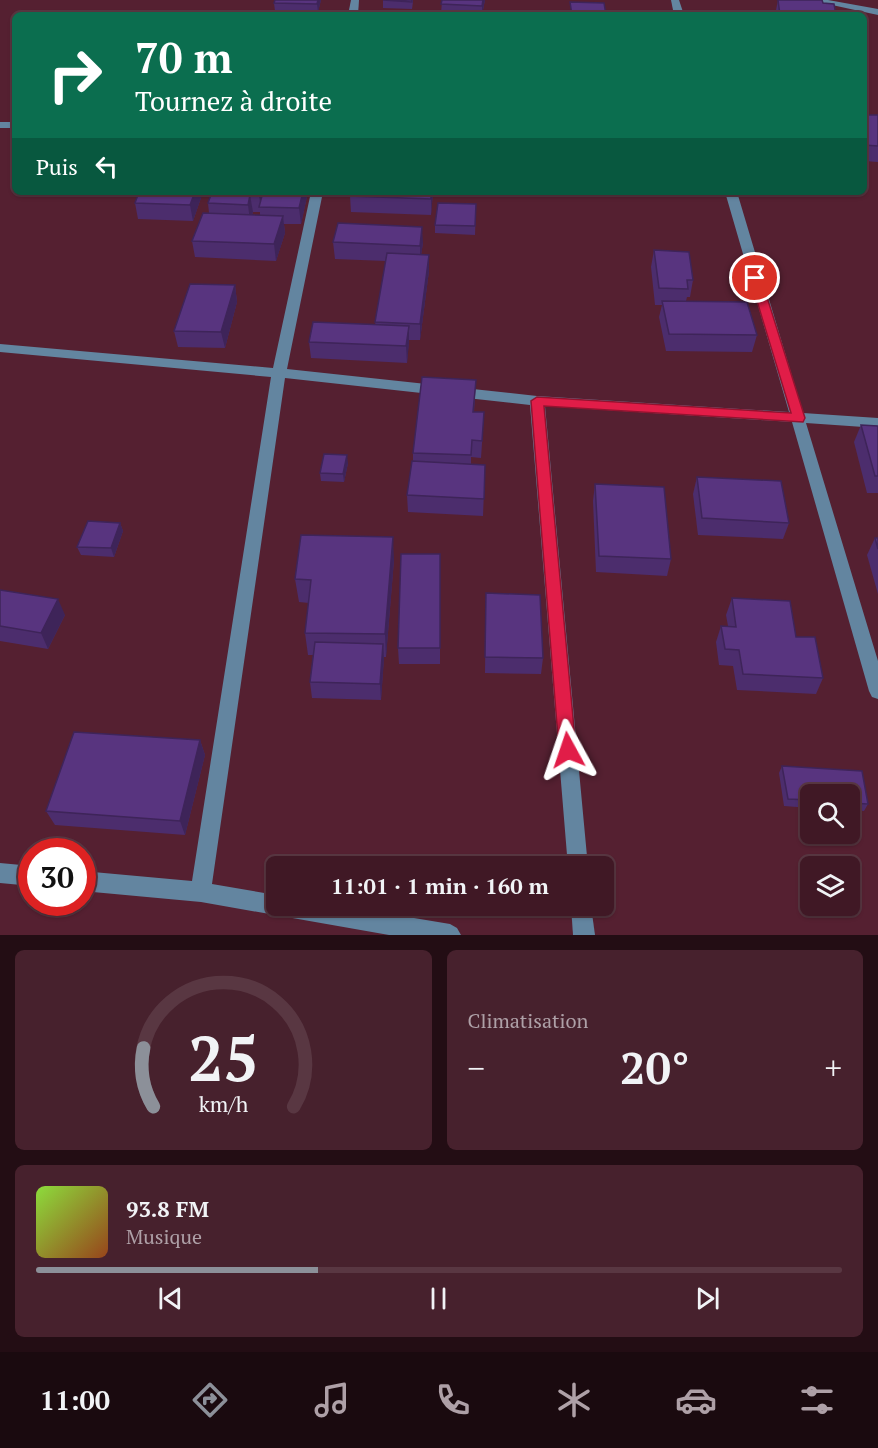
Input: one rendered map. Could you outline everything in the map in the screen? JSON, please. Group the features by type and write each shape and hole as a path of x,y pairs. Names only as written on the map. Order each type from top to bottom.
{"street":[{"path":"813,0 876,11 878,23"},
{"path":"201,892 279,373 316,195"},
{"path":"732,195 878,691"},
{"path":"0,348 279,373 537,401 878,423"},
{"path":"537,401 577,856"},
{"path":"0,873 18,875"},
{"path":"96,882 201,892 266,903"},
{"path":"340,916 450,935"},
{"path":"582,916 584,935"}],"building":[{"path":"275,0 318,0 317,4 274,3"},
{"path":"383,0 412,0 412,2"},
{"path":"442,0 483,0 482,6 441,4"},
{"path":"778,0 822,0 823,3 834,4 835,12 780,12"},
{"path":"570,2 604,3 606,12 572,12"},
{"path":"867,115 878,115 878,146 867,145"},
{"path":"138,195 194,195 190,205 135,203"},
{"path":"211,195 250,195 248,205 208,203"},
{"path":"262,195 302,195 299,208 259,207"},
{"path":"431,195 431,199 350,196"},
{"path":"438,203 476,204 475,226 435,225"},
{"path":"203,213 283,216 274,244 192,241"},
{"path":"338,223 422,227 420,246 333,242"},
{"path":"654,250 689,252 693,280 687,280 688,289 659,288"},
{"path":"387,253 429,255 420,324 375,322"},
{"path":"190,284 235,285 221,332 174,331"},
{"path":"662,301 747,302 757,335 669,334"},
{"path":"313,322 409,326 406,346 309,342"},
{"path":"422,377 476,380 473,412 484,412 482,441 472,440 471,455 413,453"},
{"path":"861,425 878,426 878,476 875,476"},
{"path":"324,454 347,455 343,474 320,473"},
{"path":"412,461 485,465 484,499 407,495"},
{"path":"697,477 781,481 789,523 702,518"},
{"path":"595,484 664,487 671,559 599,556"},
{"path":"88,521 120,523 111,548 77,547"},
{"path":"301,535 393,537 385,634 305,633 311,580 295,579"},
{"path":"401,554 440,554 440,648 398,648"},
{"path":"0,590 58,599 41,633 0,626"},
{"path":"486,593 540,595 543,658 485,657"},
{"path":"732,598 790,601 796,637 815,637 823,678 743,674 739,650 725,649 721,626 736,627"},
{"path":"315,642 383,644 380,684 310,682"},
{"path":"74,732 200,740 180,821 46,811"},
{"path":"782,766 862,771 868,804 860,804 860,784 800,784 800,800 788,799"}],"route":[{"path":"568,750 537,401 799,418 755,278"}]}
